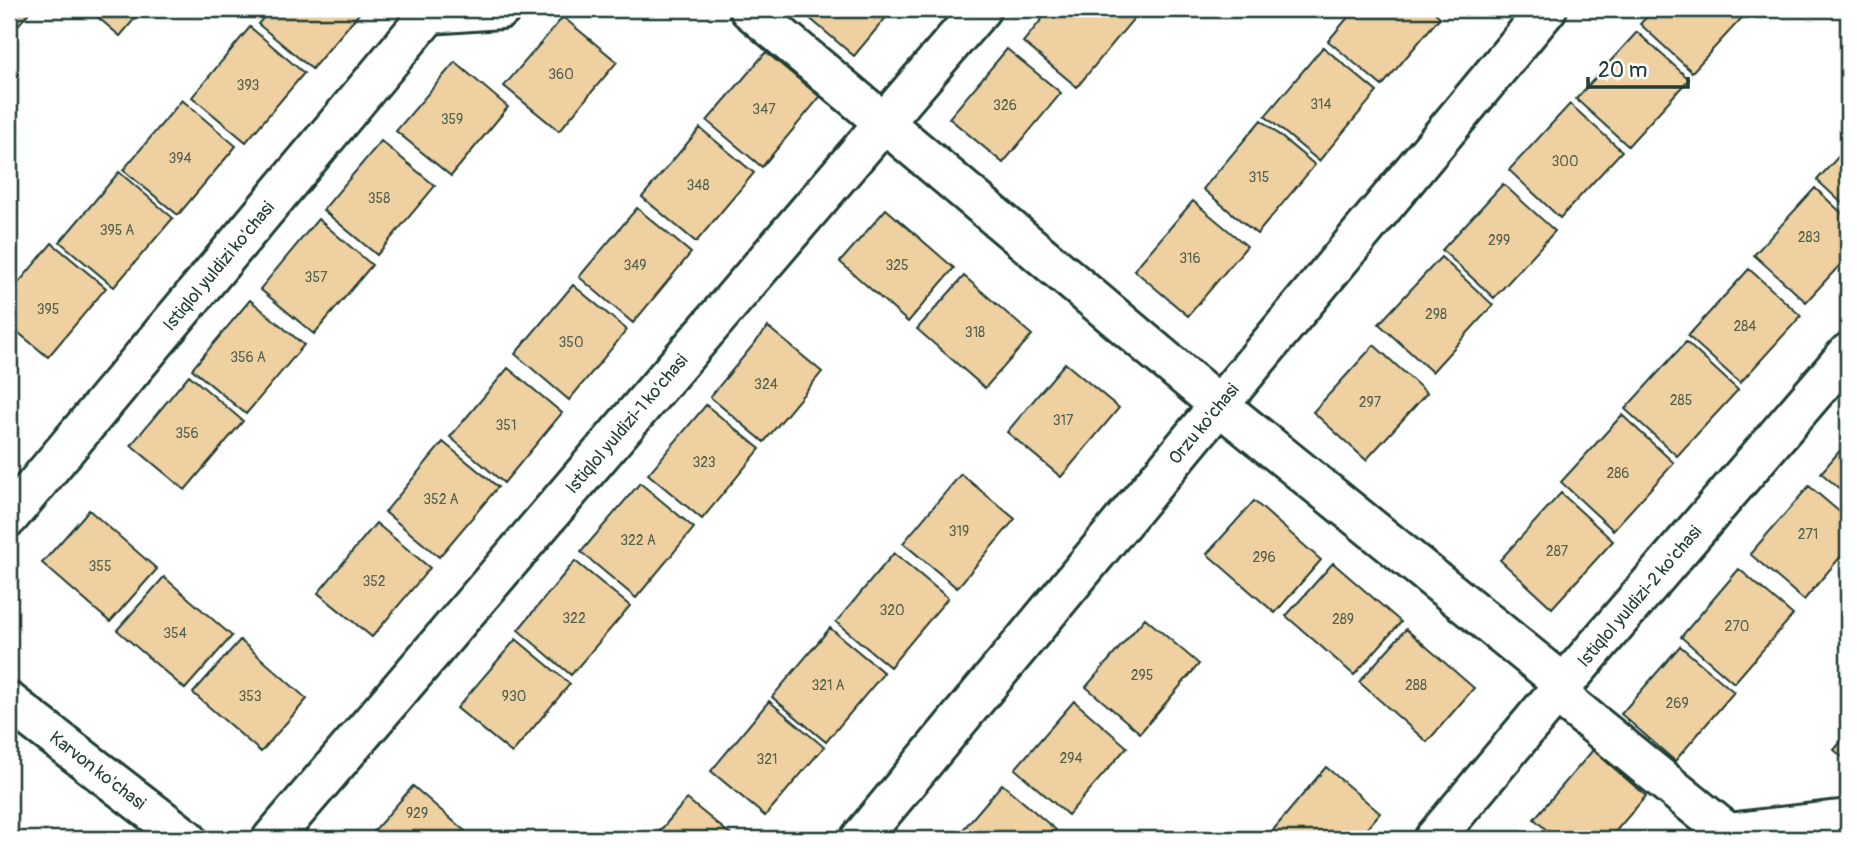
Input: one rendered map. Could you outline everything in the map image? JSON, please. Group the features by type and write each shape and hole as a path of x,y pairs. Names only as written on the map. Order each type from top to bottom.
{"street":[{"path":"429,11 501,9"},
{"path":"749,9 1560,688 1728,836 1848,819"},
{"name":"Istiqlol yuldizi-1 ko'chasi","path":"272,839 981,9"},
{"name":"Orzu ko'chasi","path":"860,839 1547,9"},
{"name":"Istiqlol yuldizi ko'chasi","path":"9,517 429,11"},
{"name":"Istiqlol yuldizi-2 ko'chasi","path":"1434,839 1560,688 1848,354"},
{"name":"Karvon ko'chasi","path":"9,702 187,839"}],"building":[{"path":"9,9 32,9 9,36"},
{"path":"88,9 143,9 120,36"},
{"path":"271,9 363,9 312,69 258,24"},
{"path":"801,9 893,9 854,56"},
{"path":"1050,9 1125,9 1135,17 1077,87 1023,42"},
{"path":"1355,9 1431,9 1440,17 1382,86 1328,41"},
{"path":"1654,9 1750,9 1692,72 1640,24"},
{"path":"563,17 617,62 559,131 504,86"},
{"path":"250,27 304,73 246,142 192,97"},
{"path":"1637,32 1689,79 1628,146 1576,99"},
{"path":"1323,47 1377,92 1319,161 1265,116"},
{"path":"1007,49 1061,93 1003,163 949,118"},
{"path":"766,52 820,97 762,167 707,121"},
{"path":"455,62 508,107 451,176 396,131"},
{"path":"182,100 236,146 178,215 123,170"},
{"path":"1570,104 1622,151 1560,218 1509,170"},
{"path":"1261,120 1315,165 1257,234 1203,189"},
{"path":"700,128 754,173 696,242 642,197"},
{"path":"381,141 435,186 377,255 323,210"},
{"path":"1848,146 1848,209 1817,180"},
{"path":"119,172 173,218 114,287 60,242"},
{"path":"1503,184 1555,231 1494,298 1442,250"},
{"path":"1815,188 1848,219 1848,256 1806,302 1754,255"},
{"path":"1193,201 1247,246 1188,316 1134,270"},
{"path":"637,208 691,253 633,323 579,277"},
{"path":"886,209 954,268 908,322 840,262"},
{"path":"318,219 372,265 314,334 260,289"},
{"path":"52,243 106,288 48,357 9,325 9,294"},
{"path":"1441,257 1493,305 1432,372 1379,324"},
{"path":"1749,269 1801,316 1740,383 1688,336"},
{"path":"964,276 1032,335 985,388 917,329"},
{"path":"573,285 627,330 569,400 515,354"},
{"path":"250,300 304,345 246,414 192,369"},
{"path":"768,327 822,372 764,442 710,397"},
{"path":"1686,342 1738,390 1677,456 1625,409"},
{"path":"1374,345 1427,393 1366,460 1313,412"},
{"path":"1065,363 1119,408 1061,477 1007,432"},
{"path":"508,368 562,413 504,483 450,437"},
{"path":"189,375 243,421 185,490 131,445"},
{"path":"706,405 760,449 702,519 648,474"},
{"path":"1622,415 1674,463 1613,530 1561,482"},
{"path":"1848,441 1848,496 1821,473"},
{"path":"443,442 498,487 439,557 385,512"},
{"path":"961,474 1015,519 957,588 903,543"},
{"path":"640,483 694,528 636,598 581,552"},
{"path":"1809,486 1848,519 1848,548 1804,600 1750,554"},
{"path":"1561,493 1613,541 1552,608 1500,560"},
{"path":"1254,501 1321,560 1275,613 1207,554"},
{"path":"89,510 157,569 110,622 42,563"},
{"path":"376,523 430,568 372,637 318,593"},
{"path":"894,553 948,598 890,667 836,622"},
{"path":"575,561 630,606 571,675 518,630"},
{"path":"1333,563 1401,622 1354,675 1286,616"},
{"path":"1739,569 1793,615 1734,683 1681,637"},
{"path":"164,577 232,636 185,689 117,630"},
{"path":"1145,618 1199,664 1140,733 1086,687"},
{"path":"830,628 884,673 826,742 772,697"},
{"path":"1406,629 1474,688 1427,742 1359,682"},
{"path":"516,639 570,684 512,753 457,708"},
{"path":"240,640 307,699 261,752 193,693"},
{"path":"1680,646 1734,692 1675,761 1621,714"},
{"path":"769,701 824,747 765,816 711,771"},
{"path":"1074,701 1127,747 1068,815 1015,769"},
{"path":"1848,733 1848,762 1834,750"},
{"path":"1593,750 1646,796 1609,839 1557,839 1534,819"},
{"path":"1326,767 1380,813 1358,839 1271,839 1268,836"},
{"path":"1002,784 1056,830 1048,839 955,839"},
{"path":"413,786 474,839 367,839"},
{"path":"687,799 736,839 653,839"}]}
